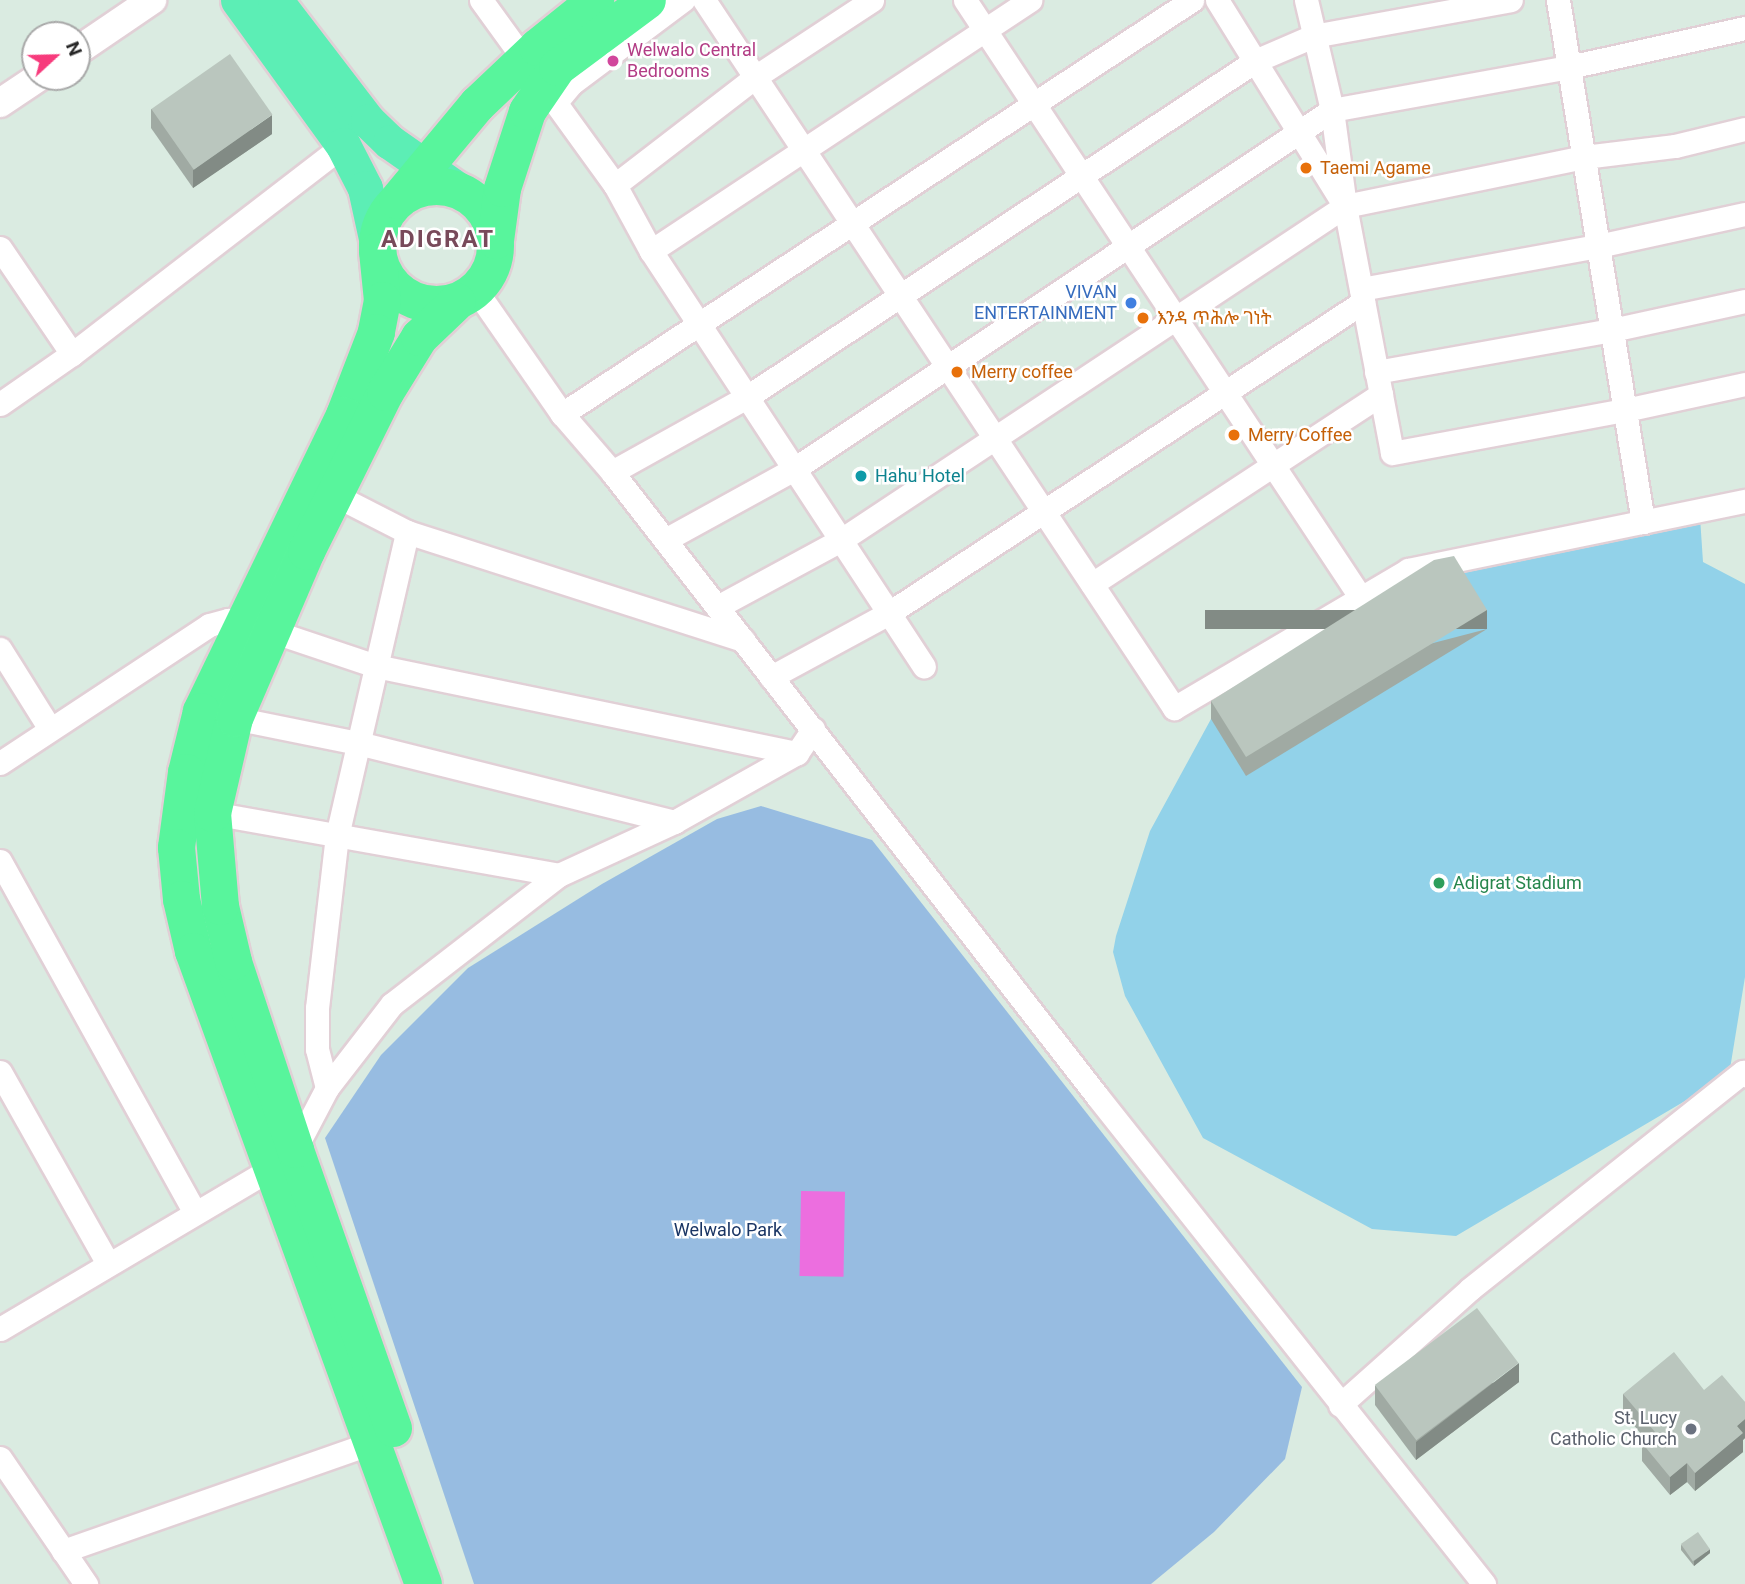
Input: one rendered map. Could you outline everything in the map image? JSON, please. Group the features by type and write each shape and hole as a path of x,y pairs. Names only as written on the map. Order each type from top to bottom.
{"highway":[{"path":"324,489 344,415 376,332 382,300 377,247 383,219 477,104 540,84 567,59 647,0"},
{"path":"428,1583 283,1159 193,951 181,899 176,847 186,772 201,712 258,627 324,489 412,349 434,320 466,295 490,269 495,245 497,210 515,140 581,4"},
{"path":"396,202 408,193 427,187 460,191 486,215 495,245"},
{"path":"377,247 389,281 406,296 435,304 466,295"},
{"path":"258,627 212,813 214,856 226,934 283,1159 372,1444 428,1583"}],"main road":[{"path":"238,0 343,145 365,188 377,247"},
{"path":"275,0 368,121 390,142 460,191"}],"street":[{"path":"91,41 152,0"},
{"path":"481,0 615,185 651,251 924,666"},
{"path":"540,84 572,83 683,0"},
{"path":"704,0 1174,708 1408,570 1745,501"},
{"path":"615,185 755,77 872,0"},
{"path":"965,0 1361,598"},
{"path":"651,251 1030,0"},
{"path":"562,414 700,326 1192,0"},
{"path":"1217,0 1345,205"},
{"path":"1306,0 1332,110 1345,205 1391,453 1625,410 1745,384"},
{"path":"612,472 747,397 1255,61 1313,36 1511,0"},
{"path":"1558,0 1643,522"},
{"path":"665,540 794,469 1300,134 1332,110 1569,67 1745,29"},
{"path":"0,103 21,89"},
{"path":"718,607 841,540 1345,205 1584,157 1675,146 1745,129"},
{"path":"0,404 72,354 343,145"},
{"path":"771,677 889,613 1223,392 1362,295 1745,214"},
{"path":"0,248 72,354"},
{"path":"466,295 510,334 562,414 612,472 1340,1405 1484,1584"},
{"path":"1092,584 1272,465 1379,383 1745,301"},
{"path":"324,489 407,532 743,640"},
{"path":"327,1088 317,1049 317,1008 337,836 407,532"},
{"path":"0,763 209,625 228,620 258,627 376,666 797,753"},
{"path":"3,661 50,729"},
{"path":"234,718 358,744 674,822"},
{"path":"0,1329 283,1159 327,1088 392,1004 559,875 674,822 797,753 813,729"},
{"path":"212,813 559,875"},
{"path":"2,872 195,1213"},
{"path":"1340,1405 1469,1289 1744,1071"},
{"path":"0,1072 108,1264"},
{"path":"63,1551 372,1444"},
{"path":"0,1458 86,1584"}],"green space":[{"name":"Welwalo Park","path":"761,806 872,840 1302,1387 1285,1459 1214,1532 1151,1584 474,1584 325,1138 381,1055 468,968 602,884 717,819"}],"shaded area":[{"name":"Adigrat Stadium","path":"1700,517 1703,562 1745,584 1745,977 1729,1075 1456,1236 1372,1229 1203,1138 1125,996 1113,952 1150,831 1211,719 1450,569"},
{"path":"801,1191 845,1192 844,1277 800,1276"}],"building":[{"path":"230,54 272,115 194,170 151,109"},
{"path":"1454,556 1487,610 1246,757 1211,701 1434,560"},
{"path":"1477,1308 1519,1363 1416,1440 1375,1385"},
{"name":"St. Lucy Catholic Church","path":"1674,1352 1704,1390 1722,1375 1745,1402 1745,1419 1737,1426 1743,1433 1695,1473 1687,1463 1670,1477 1642,1443 1655,1432 1623,1394"},
{"path":"1698,1532 1710,1549 1693,1561 1681,1544"}],"place":[{"name":"Welwalo Central Bedrooms","path":"613,61"},
{"name":"Taemi Agame","path":"1306,168"},
{"name":"VIVAN ENTERTAINMENT","path":"1131,303"},
{"name":"እንዳ ጥሕሎ ገነት","path":"1143,318"},
{"name":"Merry coffee","path":"957,372"},
{"name":"Merry Coffee","path":"1234,435"},
{"name":"Hahu Hotel","path":"861,476"},
{"name":"Adigrat Stadium","path":"1439,883"},
{"name":"St. Lucy Catholic Church","path":"1691,1429"}],"district":[{"name":"ADIGRAT","path":"438,240"}]}
